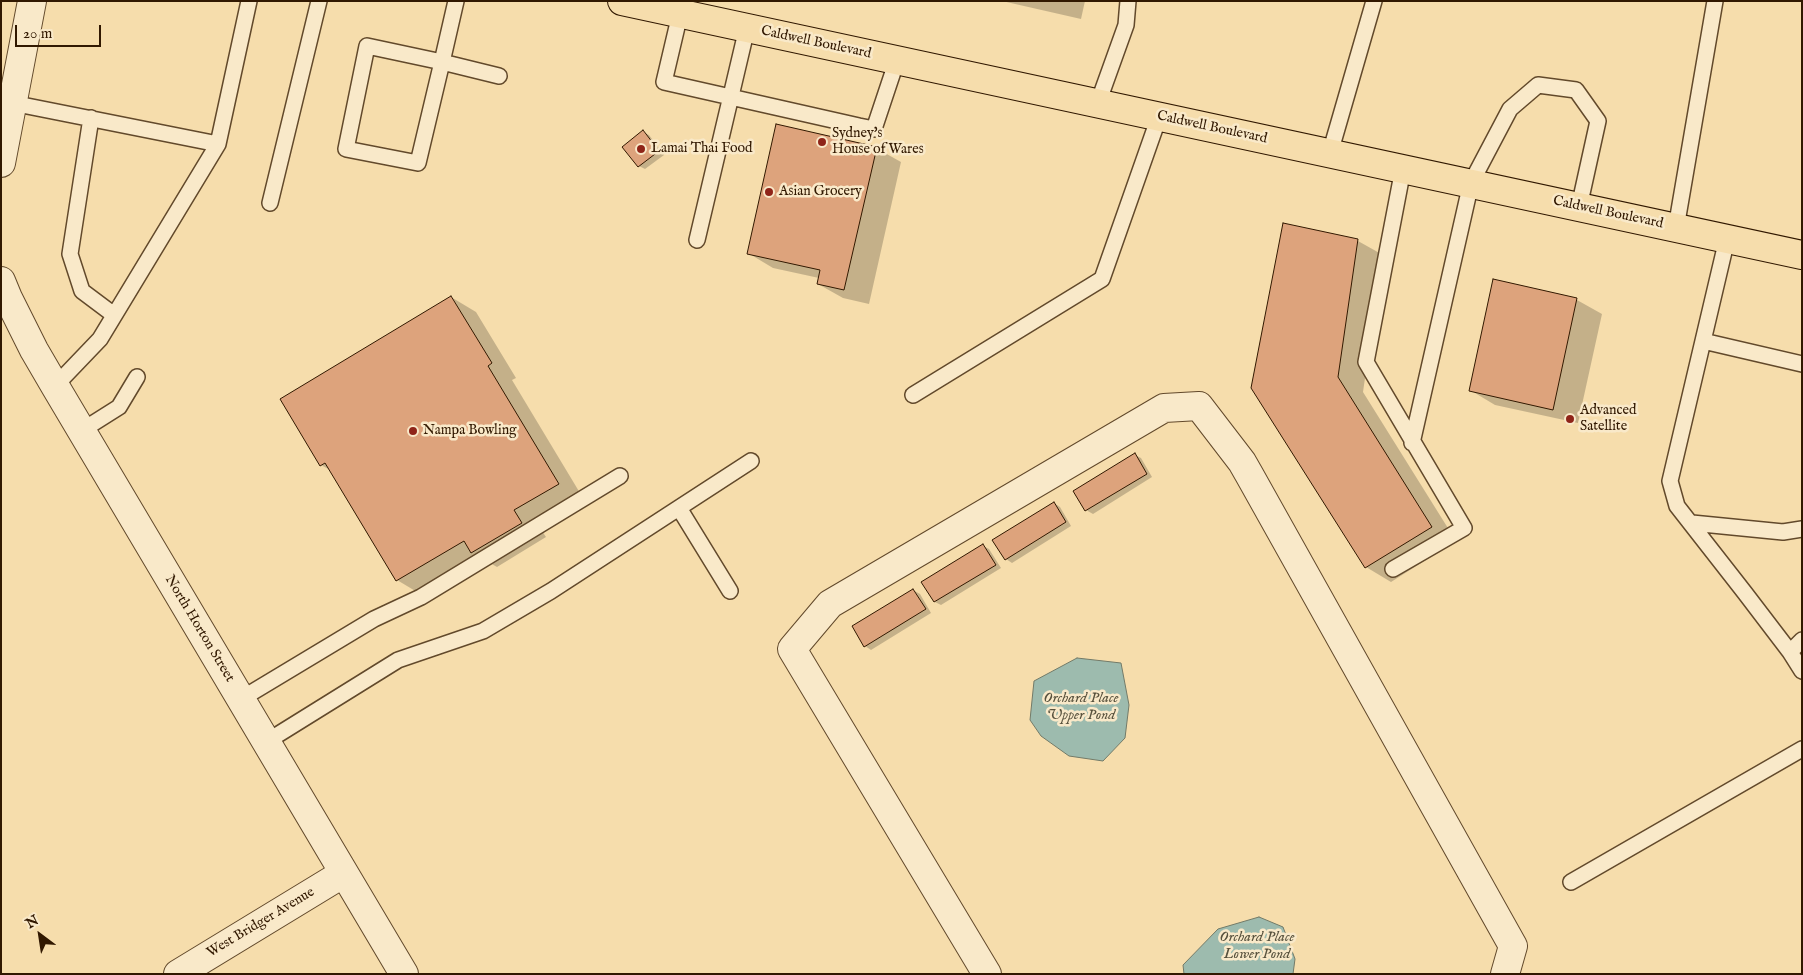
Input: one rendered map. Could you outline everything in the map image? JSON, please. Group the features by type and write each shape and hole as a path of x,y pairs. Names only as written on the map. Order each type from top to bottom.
{"main road":[{"name":"Caldwell Boulevard","path":"622,1 695,11 747,28 1802,255"}],"street":[{"path":"1,163 9,97 32,1"},
{"name":"North Horton Street","path":"1,281 25,332 81,431 404,974"},
{"path":"987,974 792,649 830,604 1164,408 1199,406 1242,462 1513,946 1504,974"},
{"name":"West Bridger Avenue","path":"178,974 344,873"}],"lane":[{"path":"55,386 100,339 218,144 249,1"},
{"path":"270,203 319,1"},
{"path":"456,1 442,62 418,163 346,149 367,46 442,62 499,76"},
{"path":"1098,103 1126,25 1128,1"},
{"path":"1330,153 1374,1"},
{"path":"1676,228 1714,1"},
{"path":"695,11 664,82 874,129 897,60"},
{"path":"697,240 747,28"},
{"path":"1412,443 1471,183 1510,109 1538,85 1576,90 1598,121 1579,207"},
{"path":"9,97 91,118 218,144"},
{"path":"913,395 1102,279 1159,117"},
{"path":"91,118 70,254 82,292 114,315"},
{"path":"1393,569 1464,528 1412,443 1366,362 1403,169"},
{"path":"1727,239 1670,481 1677,506 1790,652 1802,671"},
{"path":"1703,341 1802,364"},
{"path":"81,431 119,407 137,377"},
{"path":"266,742 398,660 483,632 551,591 751,461"},
{"path":"241,699 374,619 421,597 620,476"},
{"path":"679,508 730,592"},
{"path":"1692,523 1782,532 1802,529"},
{"path":"1790,652 1802,640"},
{"path":"1571,882 1802,749"}],"water":[{"name":"Orchard Place Upper Pond","path":"1077,658 1121,663 1129,705 1125,738 1103,761 1069,756 1041,736 1030,720 1034,681"},
{"name":"Orchard Place Lower Pond","path":"1259,917 1283,927 1295,959 1293,974 1184,974 1183,965 1218,929"}],"building":[{"path":"776,124 877,147 844,290 817,284 820,270 747,254"},
{"name":"Lamai Thai Food","path":"643,130 659,151 638,167 622,147"},
{"path":"1283,223 1358,239 1338,377 1432,527 1365,568 1251,388"},
{"path":"1493,279 1577,298 1553,410 1469,391"},
{"name":"Nampa Bowling","path":"451,296 492,363 488,366 559,484 514,510 522,523 471,553 464,541 396,581 325,463 320,466 280,399"},
{"path":"1135,453 1147,474 1085,511 1073,491"},
{"path":"1054,502 1066,522 1005,560 992,540"},
{"path":"983,544 996,565 934,602 921,582"},
{"path":"913,589 926,609 864,647 852,626"}],"place":[{"name":"Sydney's House of Wares","path":"822,142"},
{"name":"Lamai Thai Food","path":"641,149"},
{"name":"Asian Grocery","path":"769,192"},
{"name":"Advanced Satellite","path":"1570,419"},
{"name":"Nampa Bowling","path":"413,431"}]}
